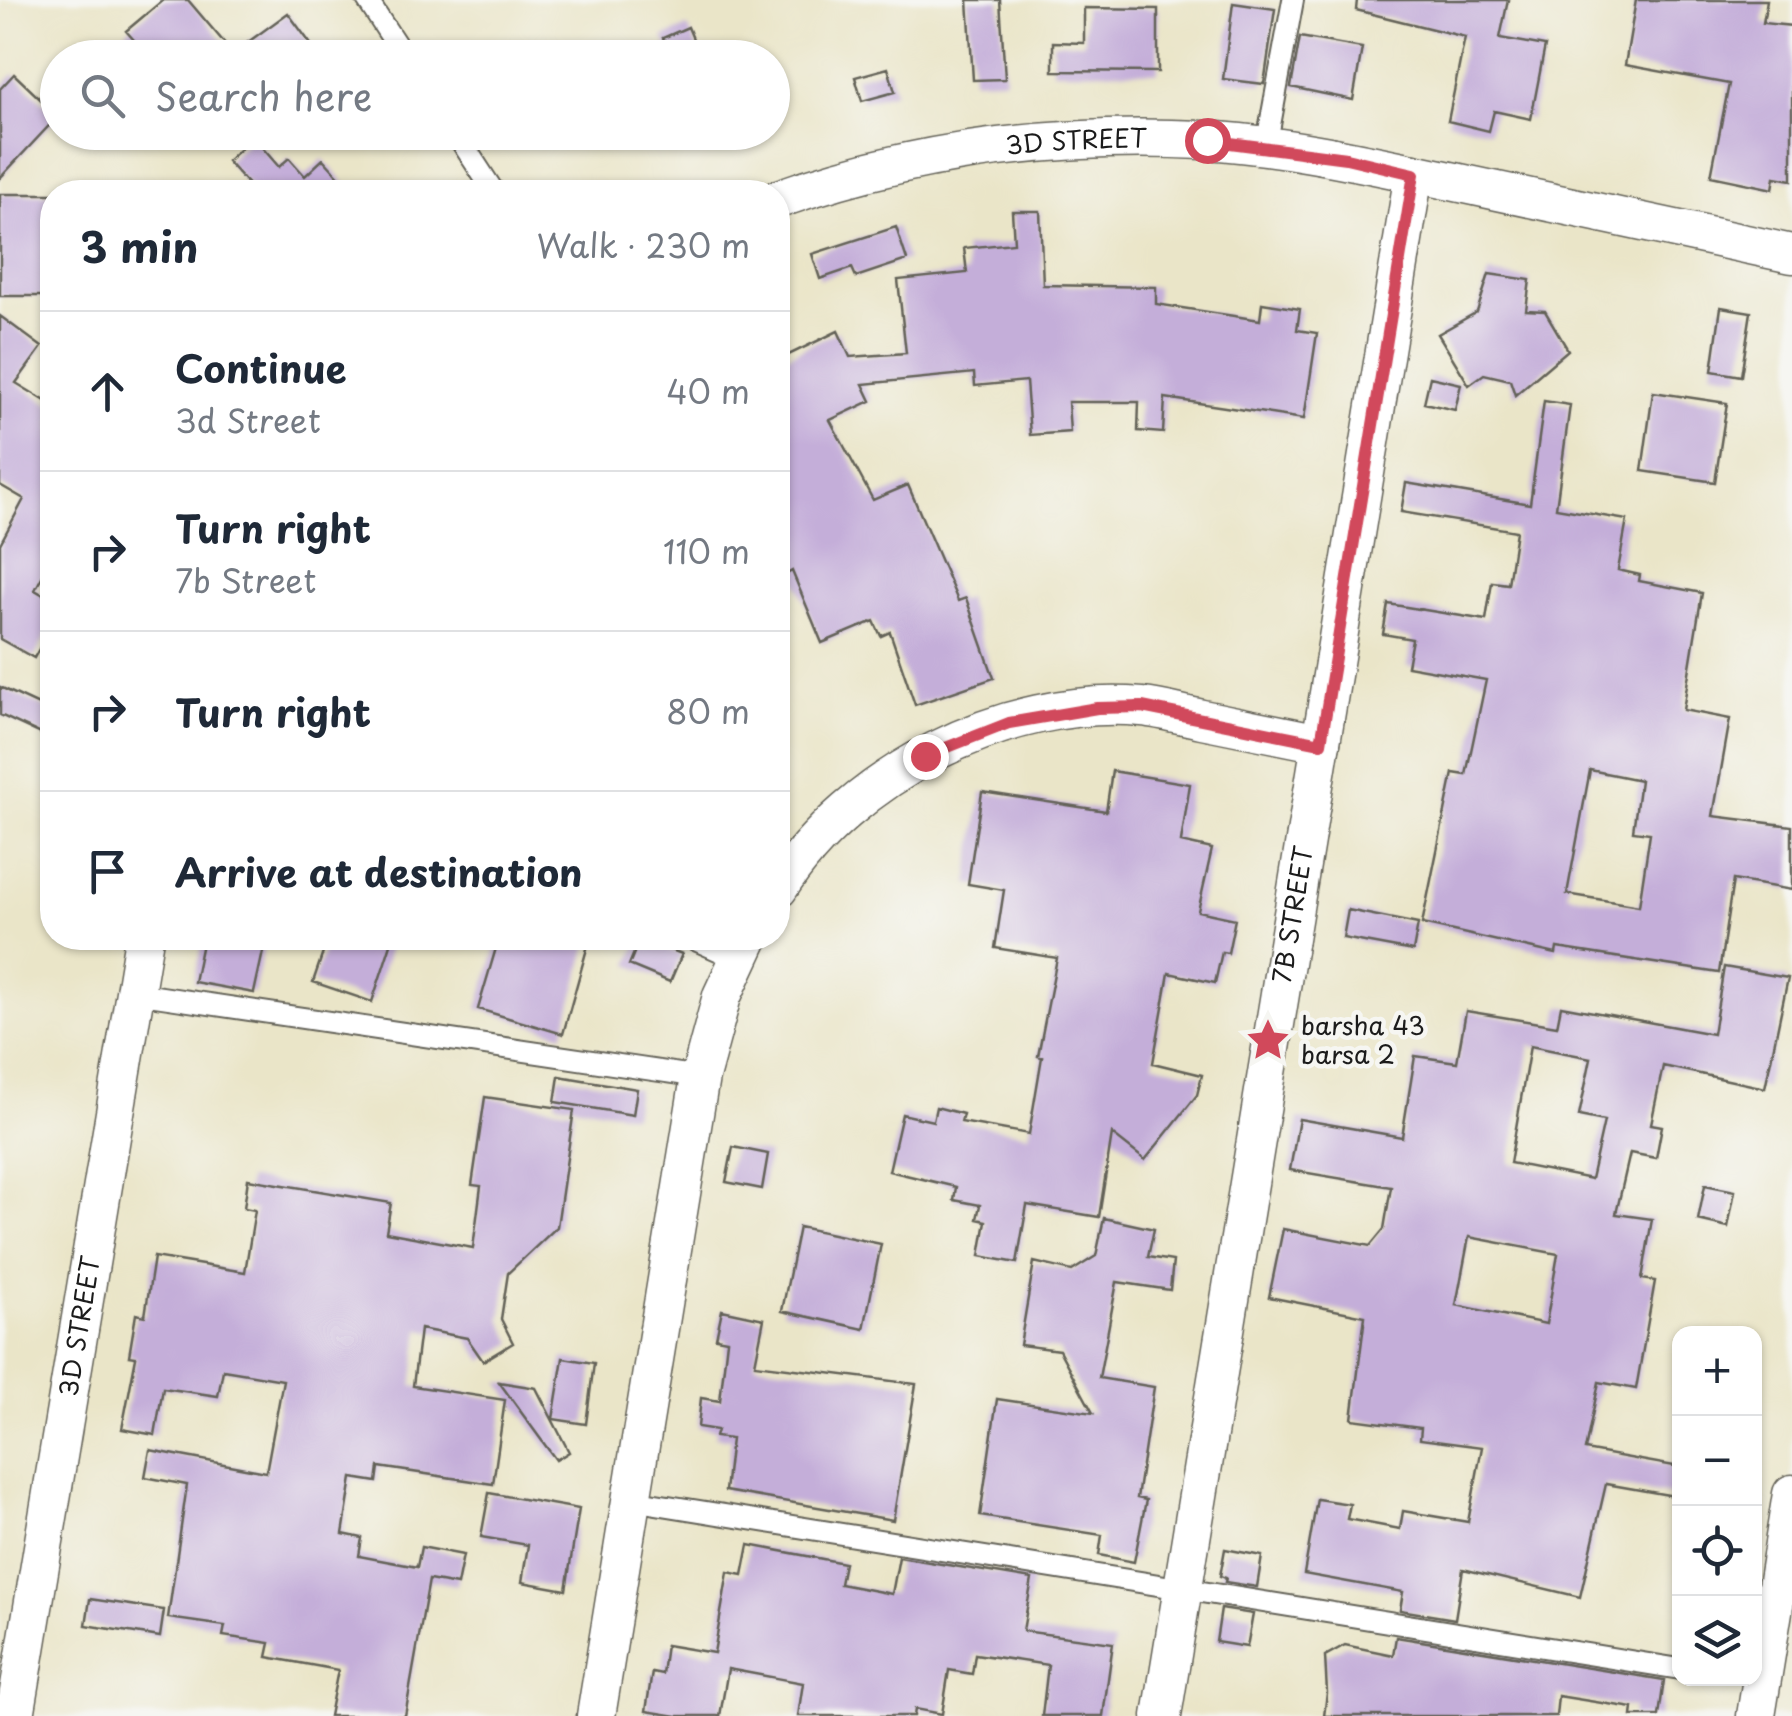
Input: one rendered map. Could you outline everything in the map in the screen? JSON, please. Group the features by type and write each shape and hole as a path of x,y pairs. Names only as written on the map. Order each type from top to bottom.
{"street":[{"name":"3D STREET","path":"790,195 929,156 998,146 1137,138 1207,140 1346,158 1792,254"},
{"name":"7B STREET","path":"1162,1716 1414,174"},
{"path":"790,875 826,830 886,778 966,737 1009,723 1068,711 1142,707 1321,743"},
{"name":"3D STREET","path":"15,1716 142,950"},
{"path":"596,1716 700,1077 712,1026 742,950"},
{"path":"1751,1692 1792,1494"}],"lane":[{"path":"367,0 393,40"},
{"path":"1266,147 1294,0"},
{"path":"466,150 486,180"},
{"path":"135,993 700,1077"},
{"path":"631,1500 1672,1668"}],"building":[{"path":"163,0 188,0 222,40 134,40 126,31"},
{"path":"968,0 1000,0 1005,79 973,80"},
{"path":"1357,0 1508,0 1500,38 1545,46 1531,119 1494,111 1489,131 1448,121 1465,37 1356,10"},
{"path":"1636,0 1767,0 1763,23 1792,26 1792,180 1775,177 1773,189 1711,176 1729,84 1625,65"},
{"path":"1233,3 1275,9 1264,84 1223,79"},
{"path":"1084,8 1158,9 1158,72 1053,71 1053,42 1084,43"},
{"path":"288,13 308,40 251,40"},
{"path":"688,27 693,40 664,40"},
{"path":"1300,37 1362,48 1353,100 1291,87"},
{"path":"888,68 895,92 862,101 855,77"},
{"path":"14,74 40,99 40,135 0,178 0,89"},
{"path":"239,150 264,150 279,167 289,158 305,176 323,159 342,180 244,180 227,161"},
{"path":"0,194 40,194 40,296 0,296"},
{"path":"1012,211 1040,211 1043,285 1156,287 1156,304 1260,320 1262,303 1300,309 1297,330 1317,333 1304,419 1165,398 1163,433 1138,431 1139,402 1068,402 1070,432 1030,435 1026,381 975,386 974,373 863,384 871,401 830,420 873,500 908,485 958,601 966,598 994,678 915,705 890,632 881,636 874,621 822,643 790,572 790,354 838,331 850,357 906,353 898,280 967,273 964,248 1014,243"},
{"path":"896,227 907,260 856,277 852,268 820,279 812,254"},
{"path":"1489,274 1530,280 1526,310 1545,311 1568,350 1515,395 1510,380 1484,374 1469,385 1438,334 1477,312"},
{"path":"1721,307 1751,312 1741,376 1712,371"},
{"path":"0,316 40,346 16,383 40,398 40,581 35,590 40,593 40,647 34,658 0,639 0,544 24,499 0,485"},
{"path":"1430,377 1461,384 1455,410 1424,403"},
{"path":"1653,392 1727,403 1715,482 1642,471"},
{"path":"1544,401 1570,405 1556,508 1627,520 1618,570 1640,575 1639,581 1702,593 1683,710 1730,719 1713,816 1792,826 1792,890 1733,880 1719,973 1557,948 1556,954 1422,924 1453,773 1466,775 1486,680 1407,666 1412,639 1383,634 1388,604 1486,620 1492,582 1508,584 1516,531 1401,512 1406,483 1530,504","holes":["1590,770 1640,780 1633,831 1650,833 1639,906 1567,894"]},
{"path":"0,687 40,705 40,733 0,715"},
{"path":"1112,771 1190,784 1181,842 1212,849 1198,911 1235,919 1228,953 1222,952 1215,983 1169,973 1153,1063 1202,1075 1197,1095 1145,1160 1112,1134 1099,1217 1027,1205 1017,1263 980,1256 986,1221 977,1219 980,1205 954,1200 956,1187 889,1171 902,1114 933,1121 936,1107 963,1114 961,1122 1029,1134 1042,1057 1038,1056 1057,958 995,948 1004,890 968,884 982,792 1106,811"},
{"path":"1348,910 1418,924 1413,951 1343,938"},
{"path":"201,950 263,950 254,993 194,982"},
{"path":"324,950 389,950 372,1002 313,982"},
{"path":"495,950 587,950 563,1034 478,1009"},
{"path":"635,950 672,950 682,954 670,982 629,965"},
{"path":"1724,967 1788,978 1765,1088 1663,1066 1651,1124 1662,1126 1656,1158 1630,1153 1616,1214 1652,1219 1642,1279 1655,1281 1636,1389 1599,1382 1585,1450 1672,1466 1672,1496 1606,1484 1580,1597 1463,1569 1455,1619 1400,1610 1403,1592 1304,1574 1317,1499 1350,1504 1347,1519 1400,1529 1403,1511 1468,1522 1482,1447 1420,1439 1421,1428 1352,1419 1365,1316 1269,1297 1283,1229 1370,1246 1384,1229 1391,1187 1290,1170 1299,1119 1402,1137 1415,1056 1457,1062 1466,1011 1557,1026 1561,1006 1713,1034","holes":["1530,1046 1591,1058 1579,1116 1604,1121 1591,1179 1510,1163","1469,1237 1558,1254 1546,1324 1456,1305"]},
{"path":"559,1076 637,1089 633,1115 555,1102"},
{"path":"485,1097 574,1110 557,1227 508,1273 501,1319 513,1343 483,1361 467,1338 420,1329 413,1386 505,1400 493,1484 379,1467 377,1482 352,1478 343,1534 362,1538 359,1556 417,1567 421,1547 463,1555 457,1585 429,1580 405,1716 329,1716 338,1670 267,1657 270,1643 223,1636 225,1626 168,1618 187,1485 145,1477 150,1450 266,1472 283,1380 223,1370 218,1396 163,1388 155,1435 122,1429 136,1357 129,1356 136,1314 145,1316 154,1257 245,1272 255,1210 244,1208 248,1179 391,1203 386,1232 473,1248 481,1186 472,1185"},
{"path":"733,1147 768,1154 762,1189 726,1182"},
{"path":"1705,1185 1735,1191 1728,1227 1698,1220"},
{"path":"1104,1218 1154,1229 1148,1257 1173,1261 1170,1290 1117,1282 1099,1378 1154,1387 1137,1498 1146,1500 1134,1562 1099,1555 1102,1535 980,1516 997,1399 1093,1413 1059,1350 1020,1345 1034,1262 1072,1271 1096,1256"},
{"path":"799,1227 881,1244 864,1329 782,1311"},
{"path":"722,1310 764,1319 755,1364 916,1384 893,1520 725,1491 731,1439 715,1437 717,1430 698,1427 701,1398 720,1401 727,1340 716,1338"},
{"path":"563,1358 594,1363 586,1424 553,1419"},
{"path":"499,1382 536,1388 569,1452 556,1460"},
{"path":"489,1493 579,1509 566,1590 522,1582 528,1545 481,1537"},
{"path":"749,1545 844,1563 840,1584 892,1594 899,1557 1032,1579 1023,1631 1113,1643 1103,1716 1042,1716 1048,1665 975,1654 972,1674 949,1670 942,1714 915,1709 914,1716 798,1716 803,1683 728,1669 720,1716 646,1711 652,1672 662,1674 666,1645 714,1653 728,1572 743,1575"},
{"path":"1225,1549 1262,1556 1257,1587 1225,1582 1226,1578 1220,1576"},
{"path":"90,1599 164,1610 160,1637 86,1625"},
{"path":"1221,1609 1253,1614 1247,1647 1216,1642"},
{"path":"1396,1637 1664,1680 1659,1716 1632,1716 1633,1708 1558,1696 1556,1716 1324,1716 1325,1656 1345,1645 1393,1655"}],"place":[{"name":"barsha 43 barsa 2","path":"1268,1040"}],"route":[{"path":"925,756 1009,723 1097,708 1142,707 1321,743 1414,174 1346,158 1207,140"}]}
